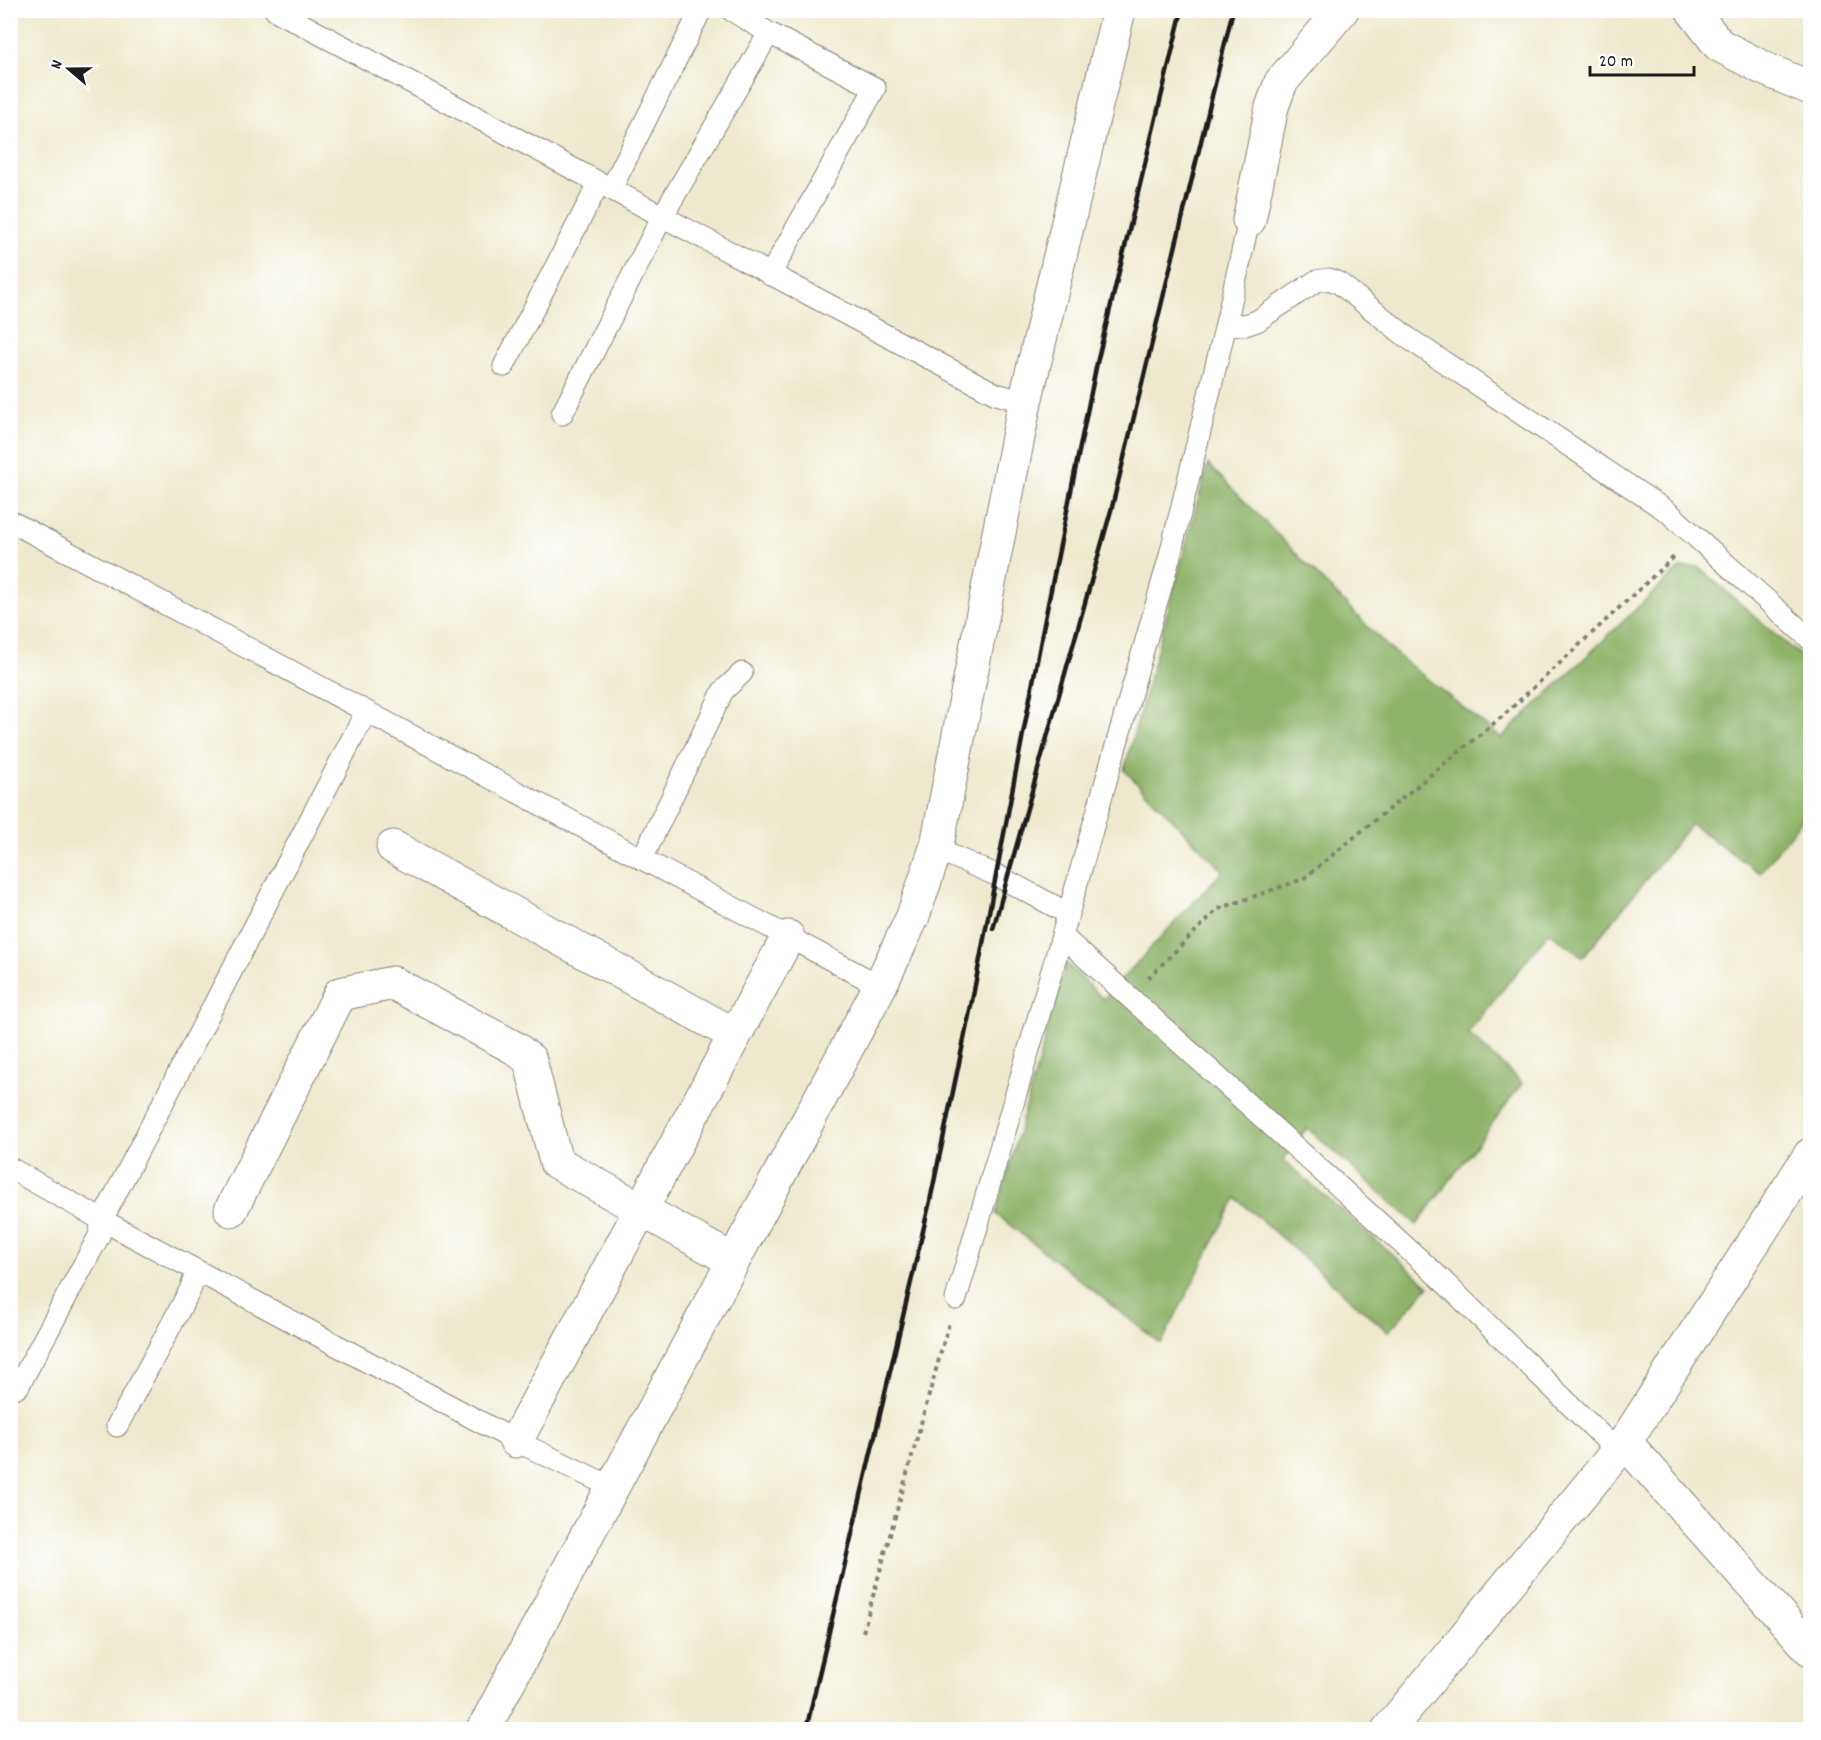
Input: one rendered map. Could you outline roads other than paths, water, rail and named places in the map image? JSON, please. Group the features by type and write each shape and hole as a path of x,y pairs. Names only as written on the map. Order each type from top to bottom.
{"street":[{"path":"483,1730 880,986 913,916 936,849 1025,402 1119,10"},
{"path":"1249,220 1272,107 1281,82 1342,10"},
{"path":"1692,10 1719,45 1765,69 1810,88"},
{"path":"393,847 735,1035"},
{"path":"516,1441 788,937"},
{"path":"231,1210 340,994 393,983 515,1048 530,1060 556,1162 732,1260"},
{"path":"1388,1730 1625,1442 1810,1155"},
{"path":"1625,1442 1810,1649"}],"lane":[{"path":"275,10 996,394 1025,402"},
{"path":"504,366 701,10"},
{"path":"731,10 875,88 770,275"},
{"path":"562,414 662,217 770,33"},
{"path":"956,1299 1069,914 1169,559 1249,220"},
{"path":"1226,324 1245,325 1257,321 1316,281 1329,279 1339,283 1408,338 1668,512 1810,639"},
{"path":"10,521 880,986"},
{"path":"642,859 723,691 742,673"},
{"path":"18,1387 99,1236 102,1220 366,712"},
{"path":"936,849 996,875 1069,914"},
{"path":"1062,936 1440,1278 1607,1441 1625,1442"},
{"path":"10,1168 102,1220 516,1441 612,1487"},
{"path":"117,1426 190,1290 197,1270"}],"railway":[{"path":"806,1730 930,1201 972,1001 1045,619 1097,363 1182,10"},
{"path":"993,929 1112,507 1233,10"}]}
